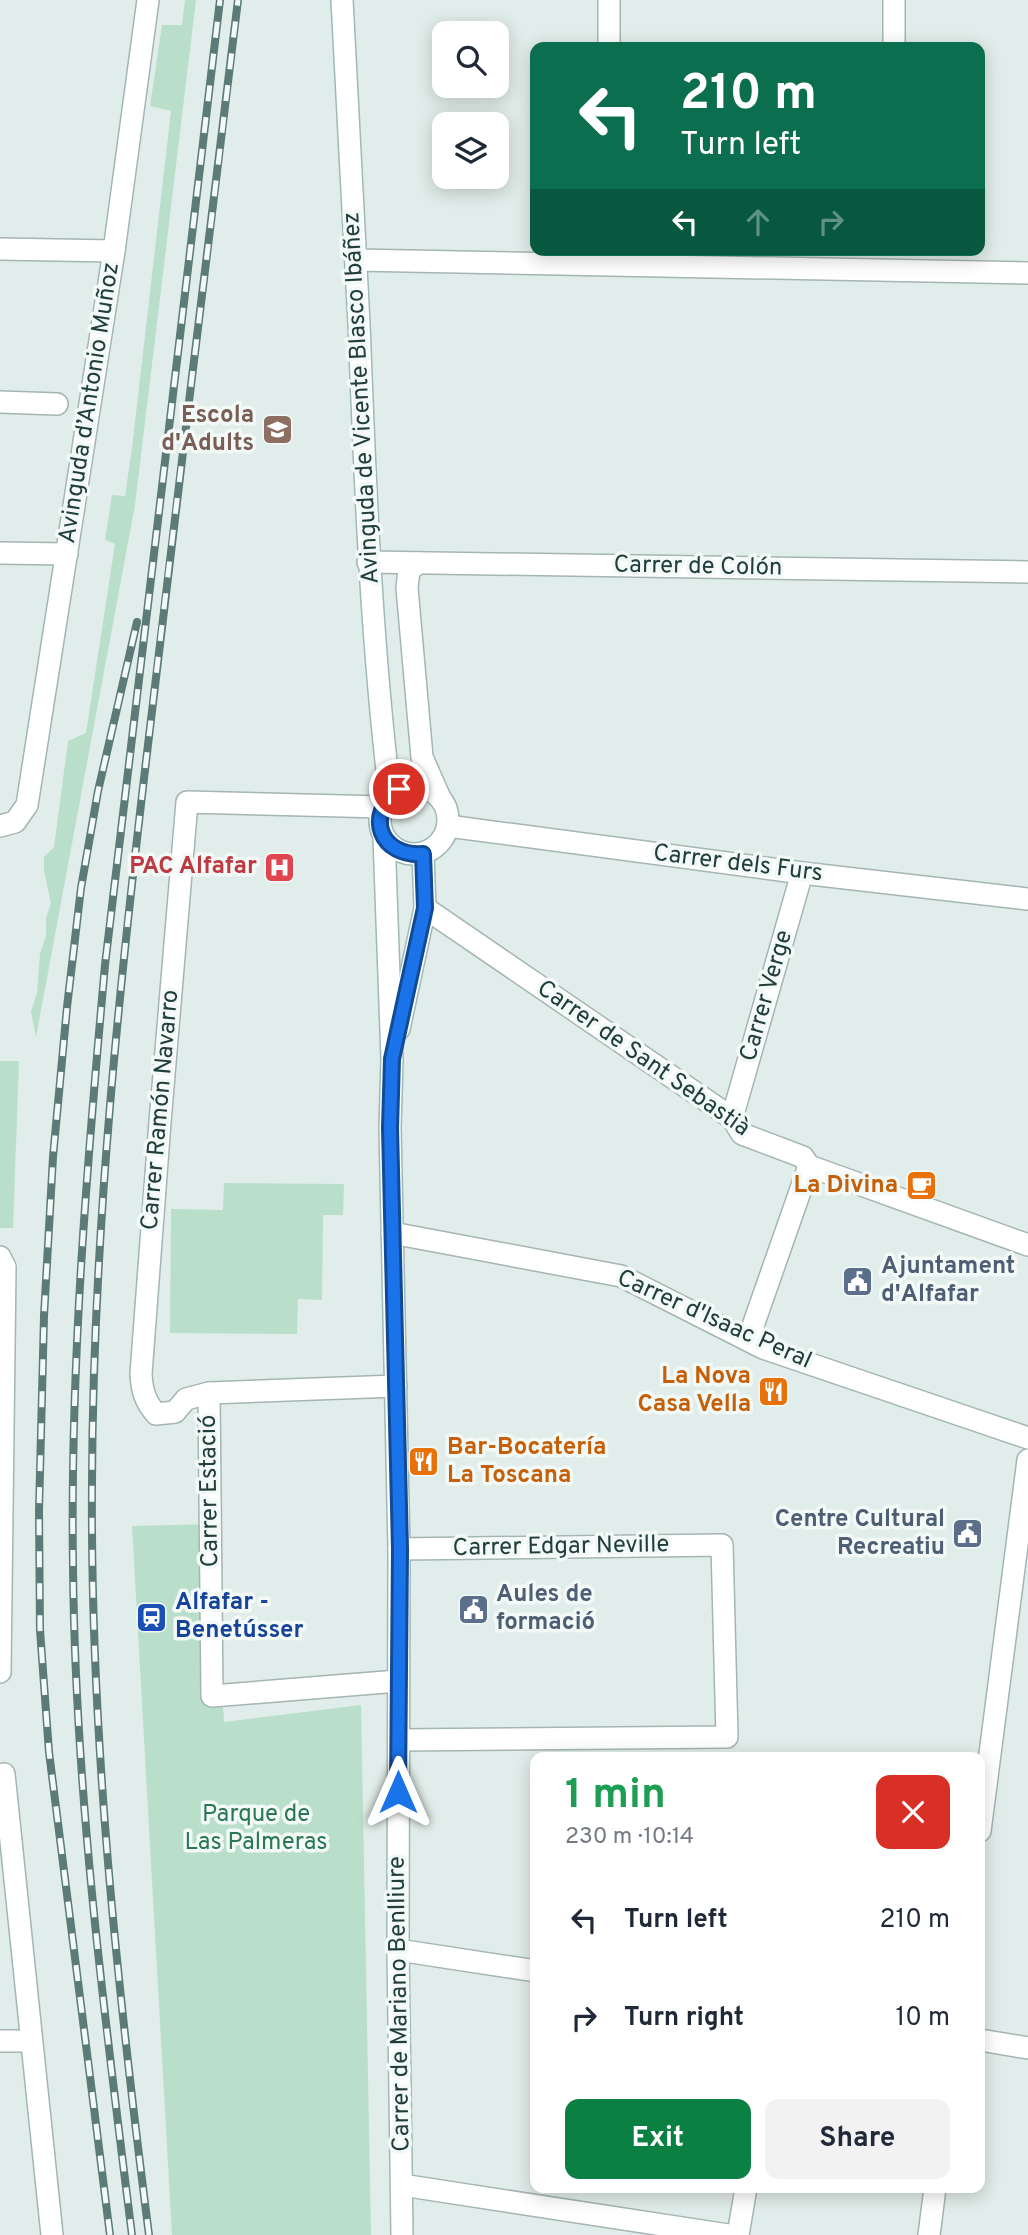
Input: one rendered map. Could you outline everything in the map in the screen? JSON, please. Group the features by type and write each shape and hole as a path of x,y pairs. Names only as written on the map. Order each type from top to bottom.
{"street":[{"name":"Avinguda d’Antonio Muñoz","path":"0,826 15,822 27,805 114,251 148,0"},
{"name":"Avinguda de Vicente Blasco Ibáñez","path":"342,0 368,562 386,802"},
{"path":"608,0 609,42"},
{"path":"894,0 894,42"},
{"path":"0,249 114,251"},
{"path":"356,260 609,257 894,260 1028,273"},
{"path":"0,402 57,404"},
{"path":"0,553 67,554"},
{"name":"Carrer de Colón","path":"368,562 1028,572"},
{"name":"Avinguda de Vicente Blasco Ibáñez","path":"419,563 409,570 407,588 412,665 422,757 440,798"},
{"path":"410,786 431,790 440,798 446,807 448,826 438,845 423,854 412,855 391,846 384,837 380,817 386,802 399,789 410,786"},
{"name":"Carrer Ramón Navarro","path":"209,1393 186,1399 175,1412 156,1414 148,1405 142,1391 141,1374 187,802 386,802"},
{"name":"Carrer dels Furs","path":"448,826 802,873 1028,899"},
{"name":"Carrer de Mariano Benlliure","path":"384,837 392,1059 390,1128 400,1549 398,1950 402,2235"},
{"name":"Carrer de Mariano Benlliure","path":"392,1059 425,908 423,854"},
{"name":"Carrer Verge","path":"732,1118 802,873"},
{"name":"Carrer de Sant Sebastià","path":"425,908 732,1118 742,1134 803,1157 809,1166 1028,1245"},
{"path":"748,1340 809,1166"},
{"name":"Carrer d'Isaac Peral","path":"392,1233 621,1276 748,1340 1028,1438"},
{"path":"0,1672 3,1262"},
{"path":"209,1393 396,1385"},
{"name":"Carrer Estació","path":"209,1393 212,1696 398,1681"},
{"path":"985,1800 1018,1599 1028,1460"},
{"name":"Carrer Edgar Neville","path":"399,1740 727,1737 722,1545 400,1549"},
{"path":"4,1774 52,2235"},
{"path":"398,1950 530,1970"},
{"path":"0,2041 31,2041"},
{"path":"985,2041 1028,2048"},
{"path":"402,2185 728,2235"},
{"path":"738,2235 745,2193"},
{"path":"929,2235 934,2193"}],"green space":[{"path":"185,0 196,0 135,505 36,1037 31,1012 37,993 40,954 51,903 44,871 44,857 54,847 68,741 86,733 115,544 105,540 112,495 125,496 132,448 171,111 150,106 162,25 182,25"},
{"path":"0,1061 19,1061 13,1228 0,1228"},
{"path":"224,1183 344,1184 343,1215 323,1215 322,1300 298,1299 297,1334 170,1333 171,1209 223,1210"},
{"name":"Parque de Las Palmeras","path":"213,1524 224,1722 361,1705 371,2235 172,2235 132,1526"}],"railway":[{"path":"132,2235 93,1901 79,1734 73,1566 74,1416 86,1190 105,965 220,0"},
{"path":"149,2235 116,1953 101,1765 92,1482 97,1293 110,1104 128,916 238,0"},
{"path":"110,2235 49,1752 40,1630 39,1511 44,1316 53,1157 67,1007 81,888 98,791 137,622"}],"place":[{"name":"Escola d'Adults","path":"277,430"},
{"name":"PAC Alfafar","path":"280,867"},
{"name":"La Divina","path":"921,1186"},
{"name":"Ajuntament d'Alfafar","path":"858,1281"},
{"name":"La Nova Casa Vella","path":"774,1391"},
{"name":"Bar-Bocatería La Toscana","path":"424,1462"},
{"name":"Centre Cultural Recreatiu","path":"968,1534"},
{"name":"Aules de formació","path":"473,1609"},
{"name":"Alfafar - Benetússer","path":"152,1617"}],"route":[{"path":"398,1792 400,1549 390,1128 392,1059 425,908 423,854 412,855 391,846 380,828 382,807 399,789"}]}
